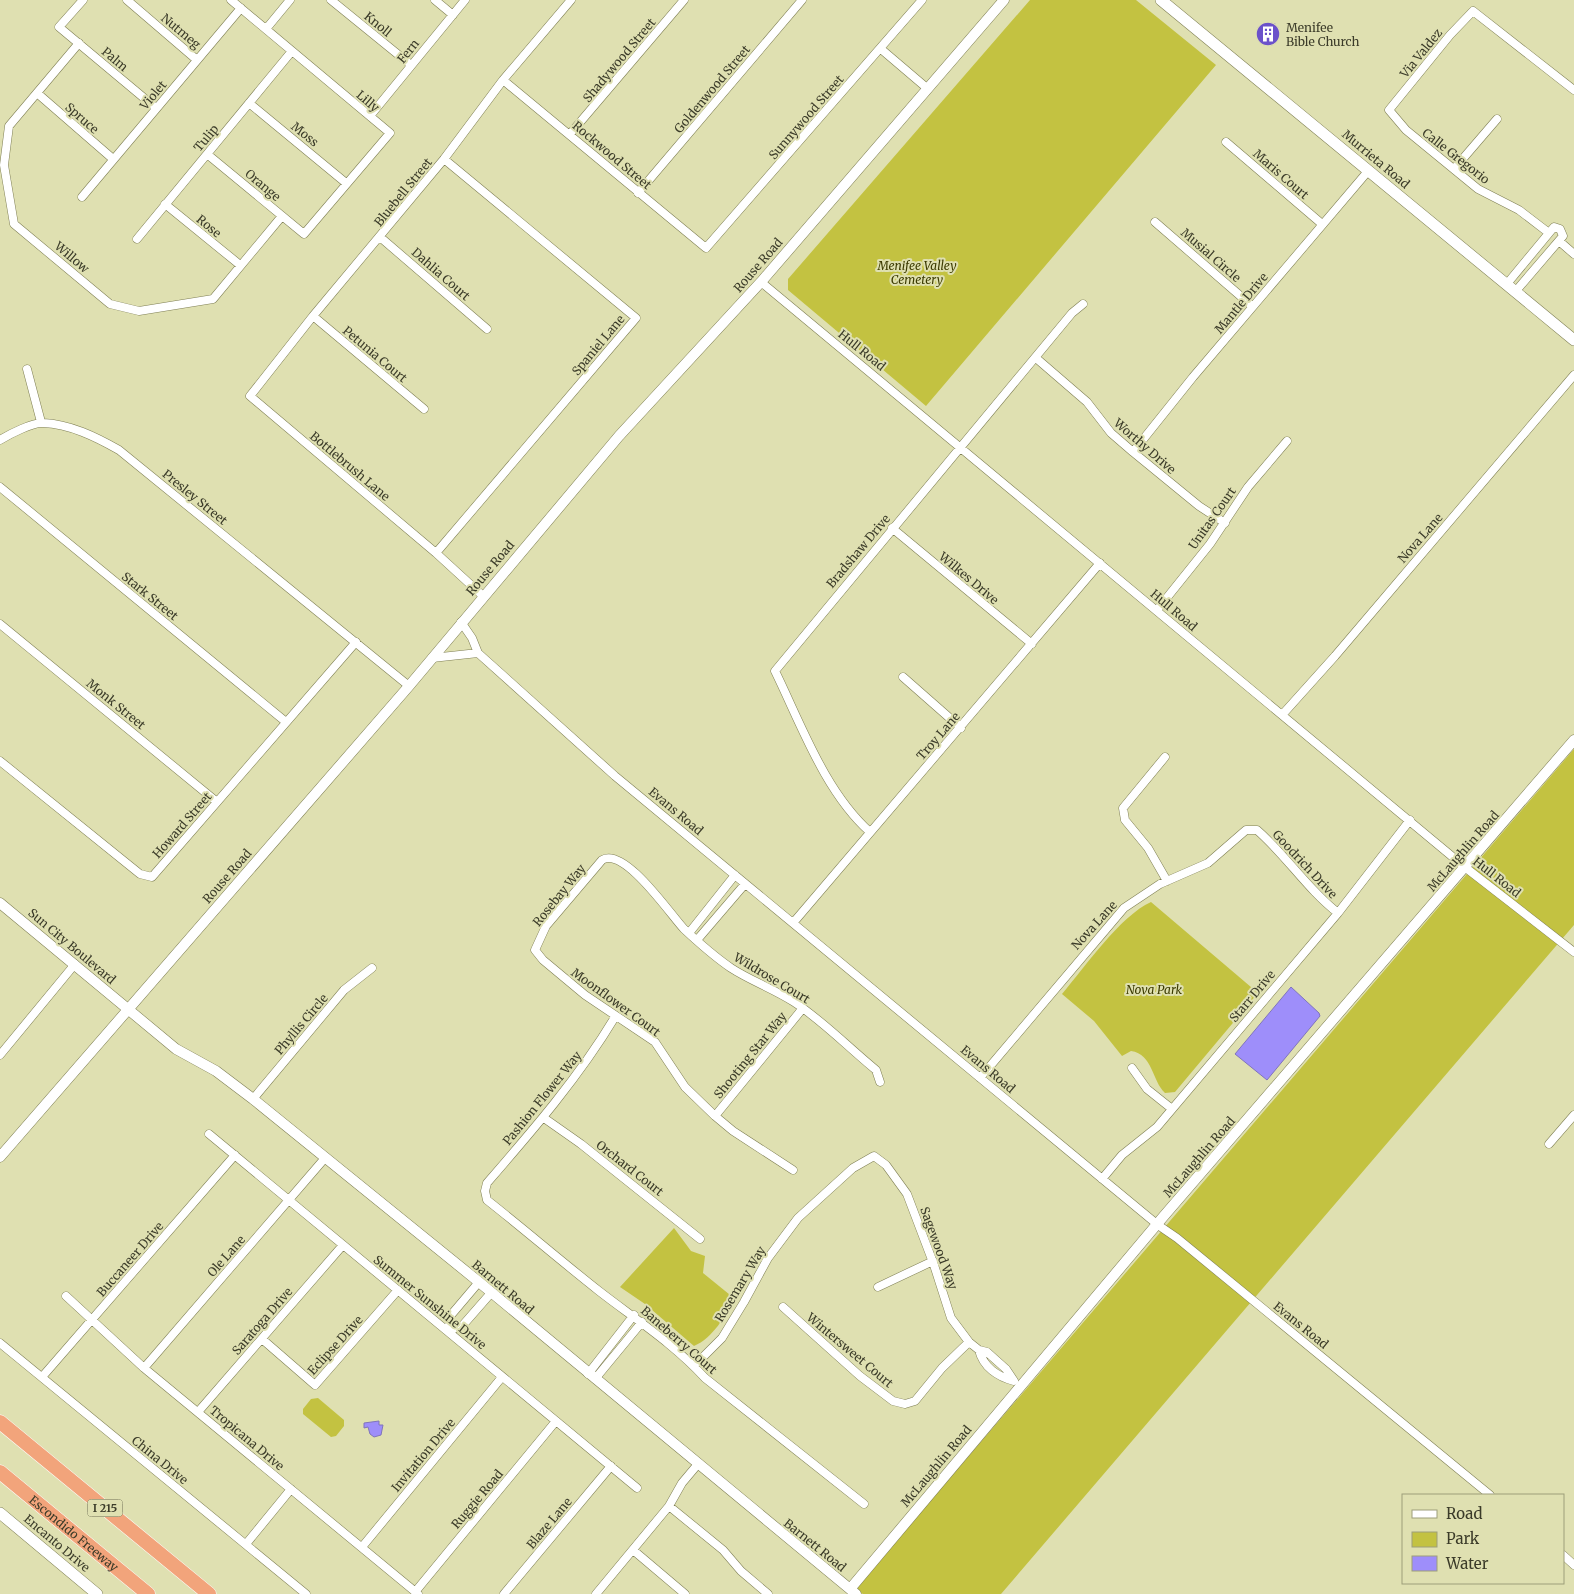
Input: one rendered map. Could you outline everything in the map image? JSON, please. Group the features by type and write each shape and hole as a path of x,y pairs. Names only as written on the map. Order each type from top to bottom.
{"highway":[{"name":"I 215","path":"0,1422 209,1594"},
{"name":"Escondido Freeway","path":"0,1472 148,1594"}],"main road":[{"name":"Murrieta Road","path":"1161,0 1574,340"},
{"name":"Encanto Drive","path":"0,1513 97,1594"}],"street":[{"name":"Palm","path":"83,0 60,27 156,108"},
{"name":"Nutmeg","path":"127,0 197,60"},
{"name":"Lilly","path":"232,0 390,133 304,234"},
{"path":"266,29 290,0"},
{"name":"Knoll","path":"331,0 411,65"},
{"path":"435,0 453,15"},
{"name":"Fern","path":"370,116 465,0"},
{"name":"Bluebell Street","path":"250,396 313,316 444,159 503,80 571,0"},
{"name":"Shadywood Street","path":"570,134 684,0"},
{"name":"Goldenwood Street","path":"638,193 802,0"},
{"name":"Sunnywood Street","path":"706,248 922,0"},
{"name":"Rouse Road","path":"0,1156 409,686 619,436 761,282 1004,0"},
{"name":"Violet","path":"82,197 241,8"},
{"name":"Via Valdez","path":"1389,110 1450,35 1473,11 1574,90"},
{"name":"Willow","path":"79,43 9,126 3,179 14,224 110,304 139,310 213,299 282,216"},
{"path":"881,49 928,88"},
{"name":"Tulip","path":"137,239 292,51"},
{"name":"Rockwood Street","path":"503,80 706,248"},
{"name":"Spruce","path":"37,94 113,159"},
{"name":"Moss","path":"249,103 346,183"},
{"name":"Calle Gregorio","path":"1389,110 1406,130 1478,189 1518,210 1549,233 1554,227 1560,228 1563,234 1559,241 1574,254"},
{"path":"1454,169 1496,119"},
{"name":"Maris Court","path":"1226,142 1322,224"},
{"name":"Orange","path":"207,154 304,234"},
{"name":"Spaniel Lane","path":"436,553 636,318 444,159"},
{"name":"Mantle Drive","path":"1132,452 1252,306 1369,170"},
{"name":"Rose","path":"165,204 240,265"},
{"name":"Musial Circle","path":"1154,222 1252,306"},
{"path":"1511,288 1549,233"},
{"name":"Dahlia Court","path":"380,237 487,329"},
{"path":"1511,288 1559,241"},
{"name":"Hull Road","path":"761,282 961,446 1466,868 1574,952"},
{"name":"Bradshaw Drive","path":"870,832 857,821 831,784 775,671 1072,313 1083,304"},
{"name":"Petunia Court","path":"313,316 424,409"},
{"name":"Worthy Drive","path":"1036,358 1087,402 1111,433 1132,452 1199,506 1225,523"},
{"path":"0,440 7,435 41,422 27,370"},
{"name":"Nova Lane","path":"1282,715 1335,656 1574,375"},
{"name":"Bottlebrush Lane","path":"250,396 436,553 483,596"},
{"name":"Presley Street","path":"41,422 89,433 119,450 409,686"},
{"name":"Unitas Court","path":"1157,610 1225,523 1248,487 1287,441"},
{"name":"Stark Street","path":"0,487 286,722"},
{"name":"Wilkes Drive","path":"892,528 1032,644"},
{"name":"Troy Lane","path":"793,923 1100,563"},
{"name":"Evans Road","path":"461,622 478,653 615,776 1102,1179 1158,1225 1177,1238 1489,1494"},
{"name":"Monk Street","path":"0,624 217,802"},
{"name":"Howard Street","path":"0,761 140,874 152,878 356,642"},
{"path":"432,658 478,653"},
{"path":"903,677 960,728"},
{"name":"McLaughlin Road","path":"850,1592 1017,1384 1158,1225 1574,740"},
{"path":"1164,757 1123,808 1125,820 1148,848 1167,881"},
{"name":"Starr Drive","path":"1102,1179 1122,1155 1157,1127 1338,913 1410,820"},
{"name":"Nova Lane","path":"980,1078 1106,926 1124,908 1167,881 1208,862 1246,830 1256,830"},
{"name":"Goodrich Drive","path":"1256,830 1324,902 1338,913"},
{"name":"Wildrose Court","path":"607,857 614,857 639,877 689,933 731,968 782,994 803,1008 876,1070 880,1082"},
{"name":"Rosebay Way","path":"535,950 546,926 607,857"},
{"path":"689,933 735,875"},
{"path":"698,940 745,884"},
{"name":"Sun City Boulevard","path":"0,903 128,1009"},
{"name":"Moonflower Court","path":"535,950 543,960 578,989 615,1017 655,1042 685,1087 715,1116 733,1131 793,1170"},
{"path":"0,1055 75,964"},
{"name":"Phyllis Circle","path":"253,1099 344,990 372,968"},
{"name":"Shooting Star Way","path":"715,1116 803,1008"},
{"name":"Barnett Road","path":"128,1009 176,1049 216,1071 253,1099 478,1282 850,1592"},
{"name":"Pashion Flower Way","path":"485,1191 487,1183 544,1118 598,1045 615,1017"},
{"path":"0,1041 7,1047"},
{"path":"1132,1068 1148,1089 1172,1108"},
{"path":"1549,1144 1574,1115"},
{"name":"Orchard Court","path":"544,1118 581,1144 700,1239"},
{"name":"Summer Sunshine Drive","path":"208,1134 637,1488"},
{"name":"Buccaneer Drive","path":"42,1377 235,1156"},
{"name":"Sagewood Way","path":"874,1156 886,1164 907,1194 933,1261 952,1318 969,1342 979,1350 982,1361 1000,1378 1017,1384"},
{"name":"Rosemary Way","path":"694,1366 722,1338 768,1258 798,1218 853,1168 874,1156"},
{"name":"Ole Lane","path":"144,1368 325,1158"},
{"name":"Baneberry Court","path":"485,1191 487,1200 600,1292 642,1322 694,1366 705,1378 864,1504"},
{"name":"Saratoga Drive","path":"198,1412 343,1245"},
{"path":"878,1286 933,1261"},
{"path":"448,1331 451,1315 478,1282"},
{"name":"Eclipse Drive","path":"262,1339 315,1385 398,1290"},
{"path":"448,1331 463,1325 491,1293"},
{"name":"Tropicana Drive","path":"66,1296 144,1368 417,1593"},
{"name":"Wintersweet Court","path":"783,1307 860,1376 893,1401 905,1404 916,1401 942,1368 969,1342"},
{"path":"591,1376 634,1316"},
{"path":"591,1376 642,1322"},
{"name":"China Drive","path":"0,1342 306,1594"},
{"name":"Invitation Drive","path":"362,1547 502,1377"},
{"name":"Ruggie Road","path":"417,1593 556,1421"},
{"path":"596,1594 669,1506 682,1483 698,1464"},
{"name":"Blaze Lane","path":"504,1594 611,1466"},
{"path":"246,1544 291,1489"},
{"path":"669,1506 723,1550 741,1571 768,1594"},
{"path":"632,1550 685,1594"},
{"path":"1564,1556 1574,1565"}],"green space":[{"name":"Menifee Valley Cemetery","path":"1030,0 1136,0 1216,65 926,406 788,290 788,279"},
{"path":"1574,749 1574,925 1001,1594 863,1594 855,1589"},
{"name":"Nova Park","path":"1151,902 1258,993 1175,1092 1165,1093 1144,1057 1131,1051 1122,1056 1094,1021 1062,994 1115,930 1127,918"},
{"path":"674,1228 691,1251 705,1256 703,1273 735,1299 713,1332 694,1346 645,1304 620,1287"},
{"path":"318,1398 344,1420 344,1426 336,1436 331,1437 303,1414 303,1409 311,1399"}],"water":[{"path":"1291,987 1320,1016 1267,1080 1235,1054"},
{"path":"379,1421 379,1425 383,1425 381,1435 374,1437 370,1434 368,1427 364,1428 364,1423"}],"place":[{"name":"Menifee Bible Church","path":"1268,34"}]}
